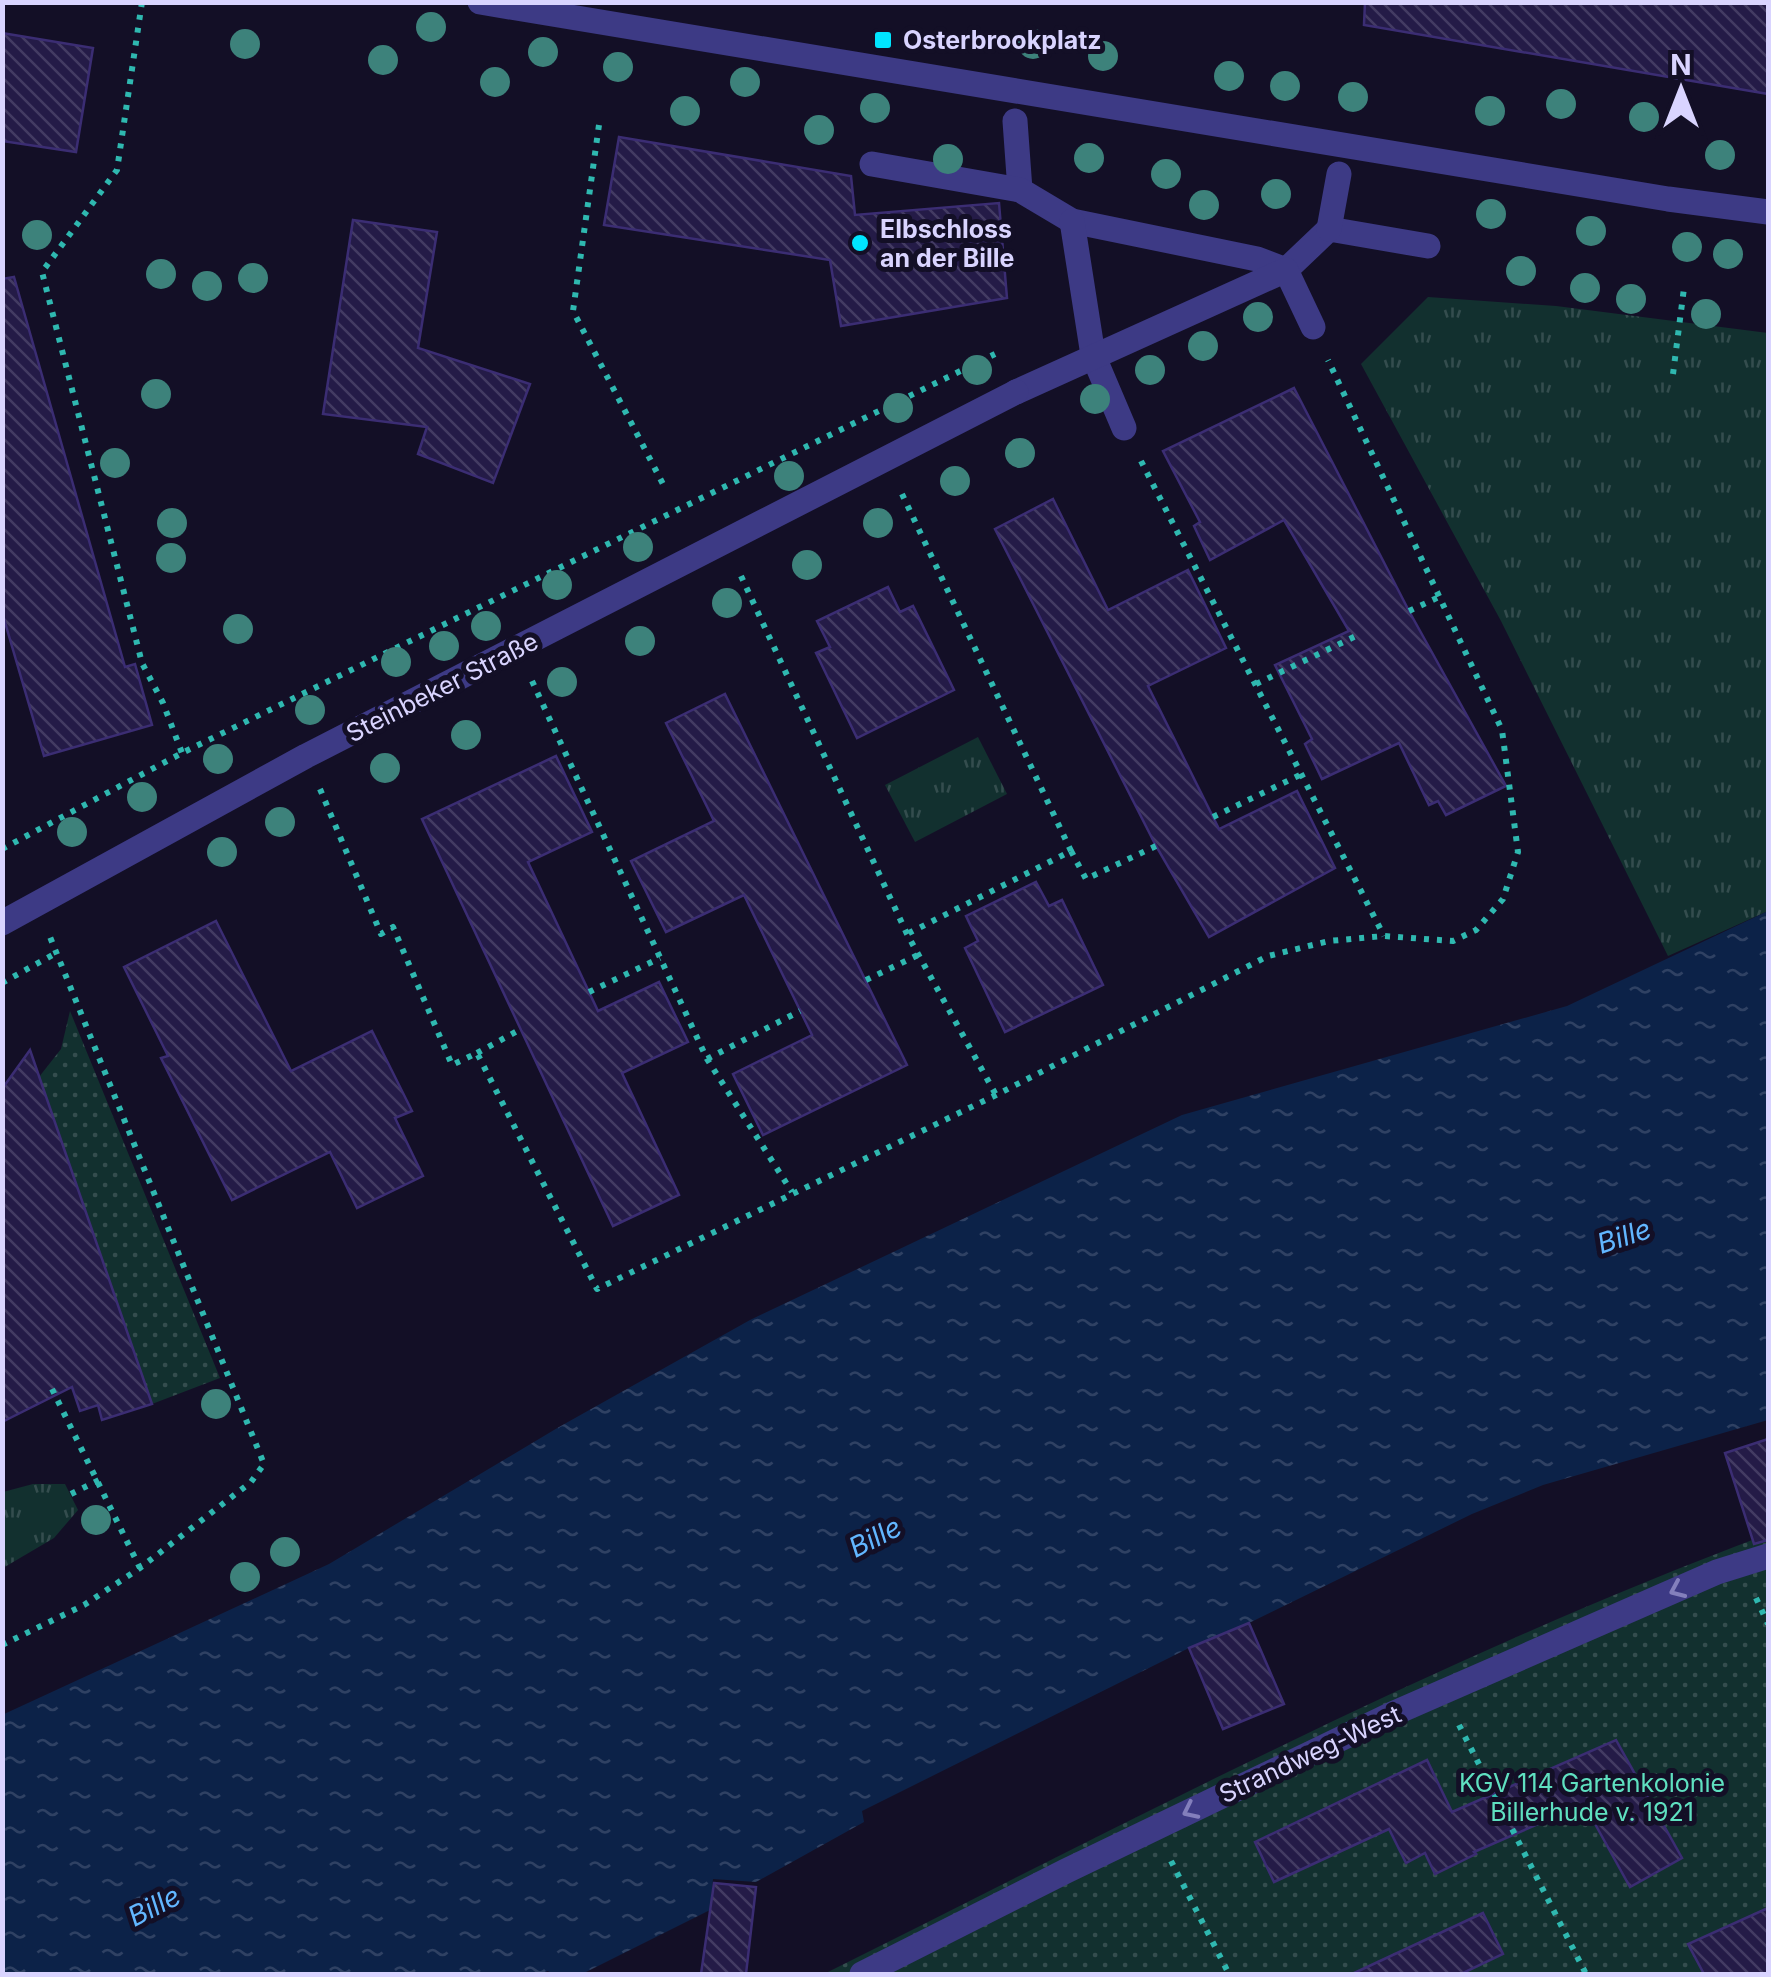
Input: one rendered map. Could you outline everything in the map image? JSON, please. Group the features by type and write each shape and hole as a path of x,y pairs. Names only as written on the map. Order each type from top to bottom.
{"street":[{"path":"480,2 1668,200 1768,212"},
{"path":"1016,121 1020,190"},
{"path":"872,164 1020,190 1072,221 1257,259 1286,270 1313,327"},
{"path":"884,458 1093,355 1286,270 1328,230 1339,174"},
{"path":"1072,221 1093,355 1124,428"},
{"path":"1328,230 1428,246"},
{"name":"Steinbeker Straße","path":"2,923 306,756 726,543 884,458"},
{"name":"Strandweg-West","path":"862,1974 1154,1828 1444,1692 1718,1572 1768,1556"}],"path":[{"path":"142,2 118,170 42,272 142,663 182,753"},
{"path":"598,125 572,310 663,484"},
{"path":"1673,374 1684,288"},
{"path":"477,1053 597,1289 996,1095 1268,956 1329,940 1384,936 1453,941 1476,930 1503,900 1518,852 1502,730 1313,327"},
{"path":"2,848 182,753 994,354"},
{"path":"1124,428 1384,936"},
{"path":"884,458 1086,879 1156,846"},
{"path":"726,543 906,934 996,1095"},
{"path":"1410,610 1439,597"},
{"path":"1256,684 1358,636"},
{"path":"516,648 708,1059 792,1192"},
{"path":"306,756 381,934 394,927 452,1065 521,1030"},
{"path":"1213,816 1302,774"},
{"path":"906,934 1071,851"},
{"path":"2,1645 84,1605 140,1568 251,1482 264,1464 58,952 33,906"},
{"path":"2,983 58,952"},
{"path":"866,980 918,955"},
{"path":"590,992 660,958"},
{"path":"708,1059 800,1010"},
{"path":"52,1389 140,1568"},
{"path":"71,1494 99,1480"},
{"path":"1444,1692 1468,1747 1586,1974"},
{"path":"1154,1828 1229,1974"}],"green space":[{"path":"1428,297 1556,306 1768,333 1768,911 1668,956 1501,621 1361,364"},
{"path":"978,737 1007,794 915,842 885,785"},
{"path":"70,1011 220,1378 152,1404 39,1077 61,1049"},
{"path":"33,1484 65,1484 78,1510 54,1538 3,1568 3,1492"},
{"name":"KGV 114 Gartenkolonie Billerhude v. 1921","path":"1768,1534 1768,1974 824,1974 1408,1686 1527,1632"}],"water":[{"name":"Bille","path":"1768,911 1768,1420 1543,1485 1472,1514 1249,1623 1189,1648 862,1811 864,1822 756,1882 713,1879 710,1910 582,1974 3,1974 2,1715 329,1564 559,1427 750,1320 1182,1115 1567,1006"}],"building":[{"path":"1365,2 1768,2 1768,94 1364,25"},
{"path":"2,33 93,48 76,152 2,141"},
{"name":"Elbschloss an der Bille","path":"619,137 851,176 855,215 999,203 1007,298 841,326 830,260 604,225"},
{"path":"353,220 437,232 418,348 530,384 493,483 418,454 427,427 323,414"},
{"path":"14,277 125,667 135,664 152,725 44,756 2,612 2,279"},
{"path":"1294,388 1409,611 1506,786 1446,815 1438,801 1429,805 1399,743 1322,779 1305,744 1312,739 1275,665 1349,631 1284,520 1210,560 1194,526 1200,522 1163,451"},
{"path":"1053,499 1108,610 1188,570 1226,648 1148,686 1219,829 1297,791 1335,868 1209,937 1156,846 995,529"},
{"path":"888,587 900,612 913,606 954,690 857,738 816,653 830,647 817,621"},
{"path":"725,694 907,1065 763,1135 733,1074 812,1035 744,895 666,932 631,861 714,821 666,723"},
{"path":"556,756 592,832 528,862 598,1011 659,982 688,1042 622,1073 679,1195 613,1226 422,819"},
{"path":"1036,882 1049,906 1062,900 1103,985 1005,1032 965,948 978,941 966,916"},
{"path":"216,921 291,1071 372,1031 412,1111 395,1118 423,1176 357,1208 330,1152 232,1200 161,1058 168,1056 124,967"},
{"path":"30,1050 152,1404 102,1420 98,1405 80,1411 72,1387 2,1422 2,1089"},
{"path":"1768,1439 1768,1540 1754,1544 1725,1453"},
{"path":"1249,1623 1284,1704 1223,1729 1189,1648"},
{"path":"1616,1740 1682,1858 1630,1887 1584,1804 1474,1852 1435,1874 1425,1853 1406,1863 1389,1829 1274,1882 1255,1842 1427,1760 1452,1812"},
{"path":"714,1883 756,1887 746,1974 701,1974"},
{"path":"1768,1908 1768,1974 1704,1974 1688,1944"},
{"path":"1483,1913 1503,1954 1461,1974 1352,1974"}],"place":[{"name":"Osterbrookplatz","path":"883,40"},
{"name":"Elbschloss an der Bille","path":"860,243"}]}
